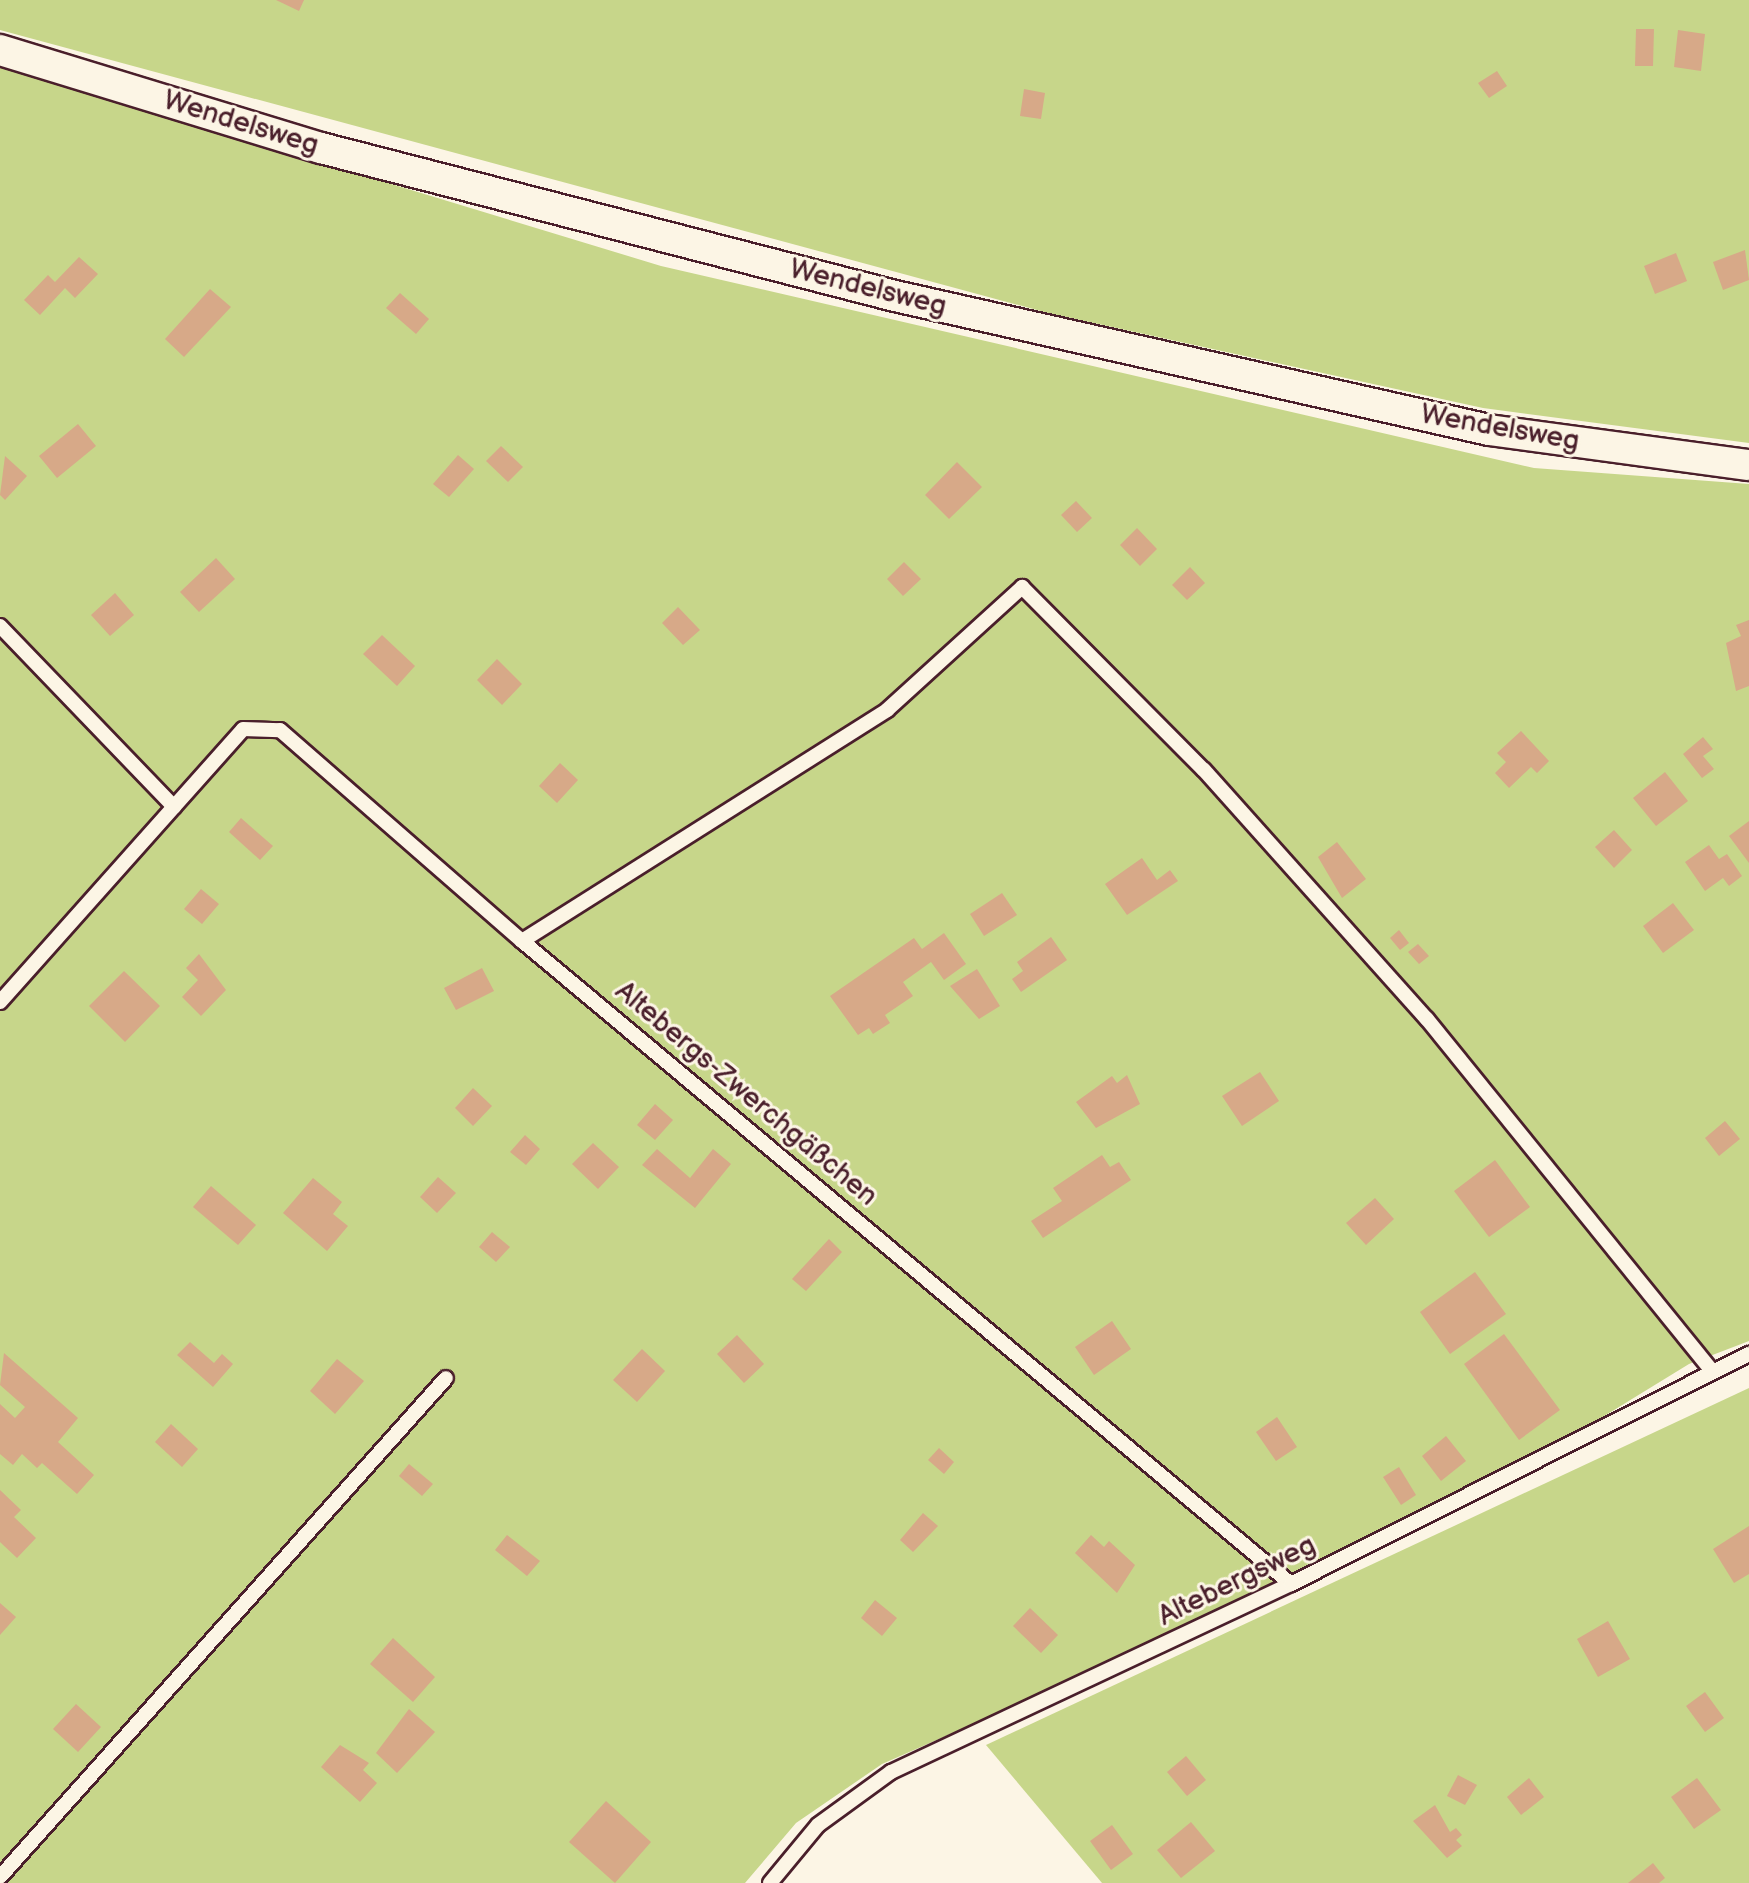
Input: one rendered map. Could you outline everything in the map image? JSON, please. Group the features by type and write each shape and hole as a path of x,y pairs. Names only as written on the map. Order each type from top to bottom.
{"street":[{"name":"Wendelsweg","path":"0,50 321,148 895,296 1489,430 1749,465"}],"lane":[{"path":"522,941 887,710 1022,587 1204,770 1427,1019 1712,1371"},
{"path":"0,626 174,807 0,1002"},
{"name":"Altebergs-Zwerchgäßchen","path":"174,807 243,729 280,730 522,941 1291,1584"},
{"name":"Altebergsweg","path":"770,1883 818,1825 891,1772 1291,1584 1749,1354"},
{"path":"0,1877 446,1378"}],"green space":[{"path":"0,0 1749,0 1749,443 1483,408 1048,313 0,30"},
{"path":"0,65 661,266 1534,468 1749,484 1749,1341 1689,1364 1505,1477 1244,1605 882,1764 796,1823 745,1883 0,1883"},
{"path":"1749,1388 1749,1883 1102,1883 986,1745"}],"building":[{"path":"276,0 304,0 299,11"},
{"path":"1636,29 1654,29 1653,66 1635,66"},
{"path":"1678,30 1705,34 1701,71 1674,67"},
{"path":"1497,71 1507,86 1489,98 1478,83"},
{"path":"1024,89 1045,93 1041,119 1020,116"},
{"path":"1745,250 1749,280 1723,290 1713,262"},
{"path":"1676,253 1687,281 1655,294 1644,266"},
{"path":"79,257 98,274 75,298 65,288 40,315 24,300 48,275 55,282"},
{"path":"210,289 231,307 184,357 165,339"},
{"path":"400,293 429,319 416,334 386,308"},
{"path":"78,424 96,446 57,478 39,456"},
{"path":"501,446 523,467 508,482 486,461"},
{"path":"458,455 474,469 449,497 433,484"},
{"path":"5,456 27,476 5,500 0,495"},
{"path":"957,462 982,487 949,519 925,495"},
{"path":"1076,501 1092,518 1077,532 1061,515"},
{"path":"1137,528 1157,549 1140,566 1120,545"},
{"path":"216,558 235,579 199,612 180,592"},
{"path":"904,562 921,579 903,596 887,579"},
{"path":"1190,567 1205,583 1187,600 1172,585"},
{"path":"115,593 134,615 110,636 91,615"},
{"path":"678,607 700,630 683,645 662,623"},
{"path":"1749,620 1749,686 1736,691 1726,643 1741,636 1736,625"},
{"path":"382,635 415,666 397,686 363,654"},
{"path":"497,659 522,684 502,705 477,680"},
{"path":"1521,731 1549,761 1537,773 1531,767 1509,788 1495,773 1506,762 1497,753"},
{"path":"1703,737 1713,749 1703,756 1714,769 1702,778 1683,754"},
{"path":"560,763 578,780 557,803 539,786"},
{"path":"1665,772 1688,801 1656,826 1633,798"},
{"path":"241,818 273,846 260,860 229,832"},
{"path":"1749,821 1749,863 1729,836"},
{"path":"1614,830 1632,850 1614,868 1595,847"},
{"path":"1337,842 1366,879 1342,898 1318,857"},
{"path":"1709,845 1719,859 1727,854 1742,876 1729,886 1723,878 1705,891 1685,862"},
{"path":"1142,858 1157,880 1170,870 1178,881 1127,915 1105,884"},
{"path":"201,889 219,904 202,924 184,909"},
{"path":"1002,893 1017,915 984,936 970,914"},
{"path":"1673,903 1694,930 1663,953 1643,926"},
{"path":"1399,930 1409,943 1400,950 1390,938"},
{"path":"944,933 966,964 944,980 931,962 903,982 913,996 885,1015 890,1023 873,1034 869,1028 858,1035 830,996 914,938 922,949"},
{"path":"1051,937 1067,960 1021,992 1012,979 1023,971 1017,962"},
{"path":"1418,944 1429,956 1419,964 1408,952"},
{"path":"199,954 226,990 201,1016 182,997 198,980 186,968"},
{"path":"482,968 494,991 456,1010 444,988"},
{"path":"977,969 1000,1006 979,1019 950,986"},
{"path":"124,971 160,1006 125,1042 89,1006"},
{"path":"1260,1072 1279,1101 1242,1126 1222,1096"},
{"path":"1127,1075 1140,1104 1096,1128 1076,1102 1112,1076 1117,1083"},
{"path":"473,1088 492,1106 473,1126 455,1108"},
{"path":"655,1104 673,1120 655,1140 637,1125"},
{"path":"1725,1121 1740,1139 1719,1156 1705,1138"},
{"path":"525,1135 540,1149 526,1165 510,1152"},
{"path":"593,1143 619,1167 598,1189 572,1164"},
{"path":"657,1149 690,1178 713,1149 731,1164 695,1208 642,1165"},
{"path":"1102,1155 1110,1167 1119,1162 1131,1180 1043,1238 1031,1221 1062,1201 1053,1188"},
{"path":"1495,1160 1530,1207 1489,1237 1454,1191"},
{"path":"438,1177 456,1193 437,1213 420,1197"},
{"path":"313,1178 342,1202 333,1214 348,1226 327,1251 283,1213"},
{"path":"211,1186 256,1225 238,1245 193,1207"},
{"path":"1375,1198 1394,1219 1366,1245 1346,1223"},
{"path":"492,1232 510,1247 496,1262 479,1247"},
{"path":"829,1239 842,1252 806,1291 792,1279"},
{"path":"1475,1272 1506,1314 1450,1354 1420,1312"},
{"path":"1112,1321 1131,1349 1094,1375 1075,1347"},
{"path":"1504,1334 1560,1410 1519,1440 1464,1364"},
{"path":"737,1335 764,1364 744,1383 717,1354"},
{"path":"190,1342 214,1363 222,1354 233,1364 213,1387 177,1355"},
{"path":"642,1349 665,1371 637,1402 613,1380"},
{"path":"4,1353 78,1418 58,1442 94,1475 77,1494 42,1463 37,1468 22,1454 13,1465 0,1454 0,1404 15,1418 25,1407 0,1385"},
{"path":"337,1359 364,1381 335,1414 310,1391"},
{"path":"1277,1417 1297,1447 1276,1461 1256,1432"},
{"path":"171,1424 198,1449 182,1467 155,1442"},
{"path":"1446,1436 1466,1461 1441,1481 1422,1456"},
{"path":"939,1448 954,1462 944,1474 928,1460"},
{"path":"409,1464 433,1484 422,1496 399,1476"},
{"path":"1399,1467 1416,1495 1401,1505 1383,1477"},
{"path":"0,1490 21,1510 14,1517 36,1538 17,1558 0,1542"},
{"path":"923,1513 938,1526 913,1552 900,1540"},
{"path":"1749,1526 1749,1574 1734,1583 1713,1549"},
{"path":"507,1535 540,1561 527,1576 495,1550"},
{"path":"1091,1535 1104,1547 1109,1541 1135,1565 1117,1593 1075,1553"},
{"path":"875,1600 897,1618 882,1636 861,1618"},
{"path":"0,1603 16,1617 0,1635"},
{"path":"1030,1608 1058,1635 1041,1653 1013,1626"},
{"path":"1608,1621 1630,1659 1598,1677 1577,1639"},
{"path":"393,1638 435,1677 413,1702 370,1664"},
{"path":"1705,1692 1724,1718 1705,1732 1686,1706"},
{"path":"76,1704 101,1727 78,1752 53,1729"},
{"path":"409,1709 435,1732 397,1773 376,1753"},
{"path":"340,1745 369,1763 363,1770 377,1783 360,1802 321,1767"},
{"path":"1186,1756 1206,1780 1187,1796 1167,1772"},
{"path":"1458,1775 1477,1785 1465,1805 1447,1796"},
{"path":"1529,1778 1544,1797 1521,1815 1507,1797"},
{"path":"1697,1778 1721,1810 1694,1829 1671,1797"},
{"path":"606,1801 651,1842 615,1883 569,1842"},
{"path":"1435,1805 1450,1832 1456,1828 1462,1835 1456,1840 1462,1846 1447,1858 1413,1821"},
{"path":"1191,1822 1215,1851 1181,1878 1157,1850"},
{"path":"1112,1825 1133,1854 1111,1870 1090,1841"},
{"path":"1653,1863 1665,1878 1659,1883 1628,1883"}]}
